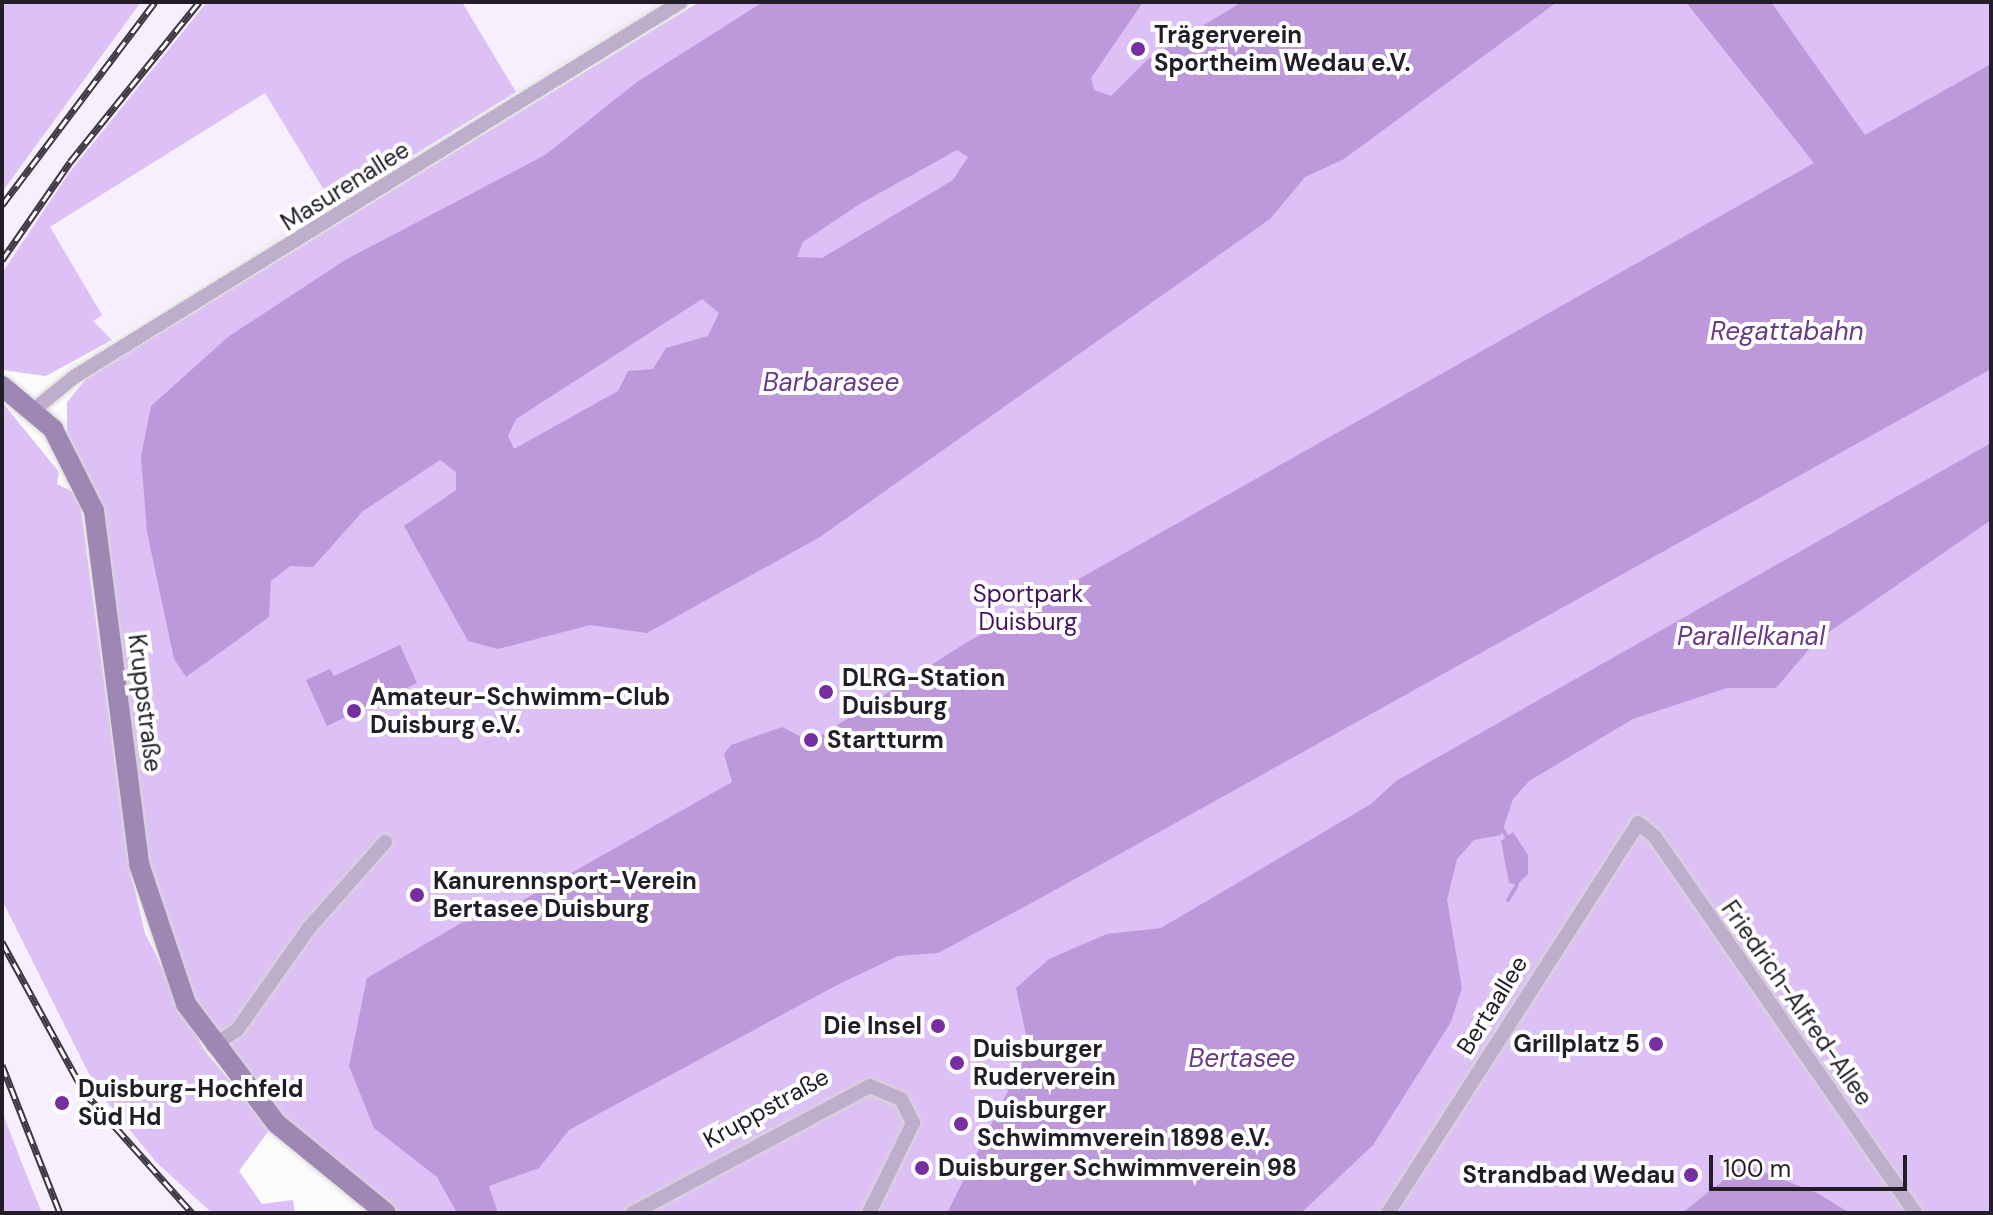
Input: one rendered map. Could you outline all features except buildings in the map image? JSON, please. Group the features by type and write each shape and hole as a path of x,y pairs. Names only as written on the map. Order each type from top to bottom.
{"street":[{"name":"Masurenallee","path":"35,409 74,377 681,2"},
{"name":"Kruppstraße","path":"2,386 35,409 79,468 94,511 139,864 166,958 213,1046 293,1139 386,1213"},
{"name":"Bertaallee","path":"1388,1213 1638,823"},
{"name":"Friedrich-Alfred-Allee","path":"1638,823 1663,849 1915,1213"},
{"path":"213,1046 237,1030 309,928 385,842"},
{"name":"Kruppstraße","path":"633,1213 870,1086 901,1099 913,1123 869,1213"}],"shaded area":[{"path":"141,2 207,2 69,173 2,273 2,192"},
{"path":"462,2 663,2 516,92"},
{"path":"265,93 333,205 112,340 102,335 93,321 101,315 50,228"},
{"path":"2,900 97,1090 156,1162 212,1213 42,1213 2,1111"}],"green space":[{"path":"2,2 141,2 2,192"},
{"path":"207,2 462,2 516,92 333,205 265,93 50,227 102,315 93,321 112,340 46,376 2,370 2,273 69,173"},
{"name":"Sportpark Duisburg","path":"699,2 1991,2 1991,1213 400,1213 307,1143 238,1071 185,983 146,860 100,505 67,432 67,402 87,378"},
{"path":"2,402 59,472 57,484 79,495 129,865 145,933 204,1050 270,1129 239,1171 262,1204 293,1200 295,1213 212,1213 156,1162 97,1090 2,900"},
{"path":"2,1111 20,1158 42,1213 2,1213"}],"water":[{"name":"Barbarasee","path":"763,2 1143,2 1091,78 1094,90 1111,96 1148,59 1242,2 1557,2 1344,159 1305,177 1270,219 820,537 647,633 590,625 498,649 468,641 404,526 456,490 456,472 440,460 363,511 313,567 290,566 271,581 269,617 186,677 174,659 147,532 141,457 151,406 228,337 345,260 545,155 637,82","holes":["957,150 968,157 953,180 822,258 797,257 803,242 858,205","702,299 719,313 708,336 666,348 653,369 628,371 618,391 514,449 508,436 516,419"]},
{"name":"Regattabahn","path":"1686,2 1771,2 1865,135 1991,64 1991,369 938,953 898,956 837,985 569,1130 539,1168 489,1186 498,1213 457,1213 437,1177 374,1128 349,1066 367,978 463,922 488,920 732,782 724,754 731,745 782,727 811,742 964,644 1814,163"},
{"name":"Bertasee","path":"1991,443 1991,520 1816,641 1776,688 1727,688 1633,719 1529,781 1513,799 1501,835 1474,840 1457,859 1447,900 1462,988 1451,1022 1373,1145 1301,1213 947,1213 1029,1049 1016,988 1049,959 1107,934 1161,928 1371,804 1396,781"},
{"path":"400,645 417,683 327,726 306,680 330,669 334,676"},
{"path":"1513,832 1528,855 1528,874 1517,885 1509,883 1501,841"},
{"path":"1739,1168 1753,1168 1817,1193 1850,1213 1682,1213"}],"waterway":[{"path":"1503,830 1507,837"},
{"path":"1508,900 1517,885"}],"railway":[{"path":"2,205 155,2"},
{"path":"2,260 70,162 199,2"},
{"path":"2,942 84,1092 192,1213"},
{"path":"2,1065 60,1213"}],"place":[{"name":"Trägerverein Sportheim Wedau e.V.","path":"1138,49"},
{"name":"DLRG-Station Duisburg","path":"826,692"},
{"name":"Amateur-Schwimm-Club Duisburg e.V.","path":"354,711"},
{"name":"Startturm","path":"811,740"},
{"name":"Kanurennsport-Verein Bertasee Duisburg","path":"417,895"},
{"name":"Die Insel","path":"938,1026"},
{"name":"Grillplatz 5","path":"1656,1044"},
{"name":"Duisburger Ruderverein","path":"957,1063"},
{"name":"Duisburg-Hochfeld Süd Hd","path":"62,1103"},
{"name":"Duisburger Schwimmverein 1898 e.V.","path":"961,1124"},
{"name":"Duisburger Schwimmverein 98","path":"922,1168"},
{"name":"Strandbad Wedau","path":"1691,1175"}],"water label":[{"name":"Parallelkanal","path":"1751,637"}]}
